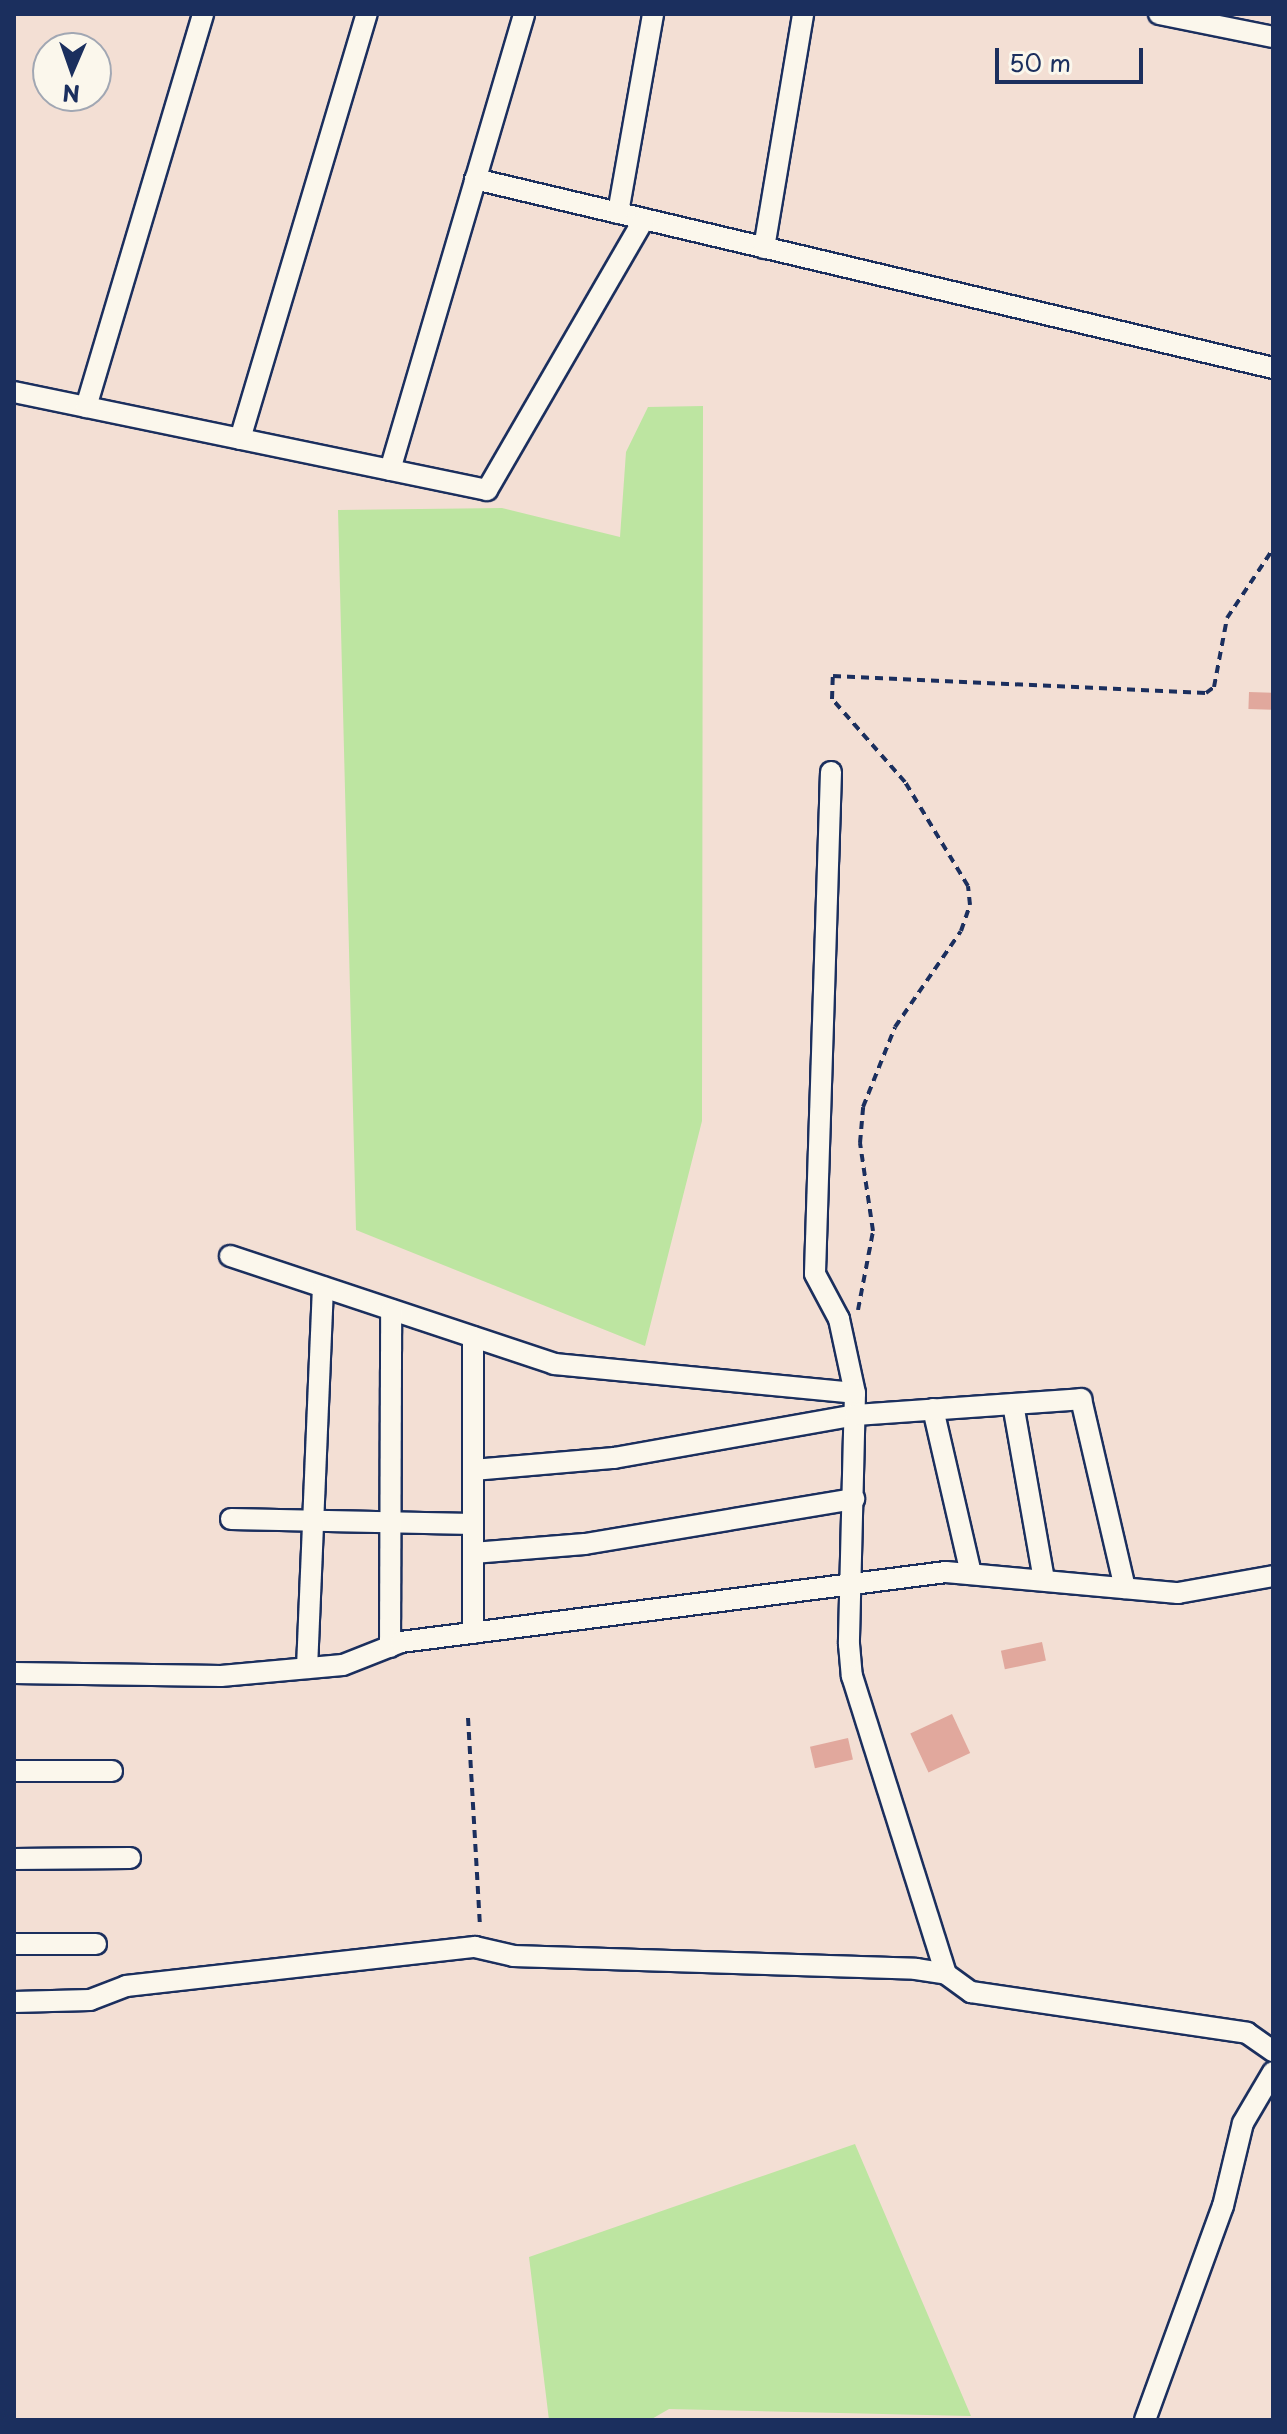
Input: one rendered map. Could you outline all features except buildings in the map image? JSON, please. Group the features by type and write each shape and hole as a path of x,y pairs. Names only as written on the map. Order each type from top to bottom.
{"street":[{"path":"86,407 203,14"},
{"path":"240,439 367,14"},
{"path":"390,470 524,14"},
{"path":"618,213 653,14"},
{"path":"764,248 803,14"},
{"path":"1159,14 1273,37"},
{"path":"475,179 1273,368"},
{"path":"14,392 487,490 644,219"},
{"path":"831,772 815,1274 845,1345 855,1393 852,1676 946,1974"},
{"path":"230,1256 554,1364 855,1393"},
{"path":"307,1668 323,1287"},
{"path":"390,1647 391,1310"},
{"path":"473,1337 473,1633"},
{"path":"473,1470 614,1458 855,1415 1081,1399 1125,1588"},
{"path":"1013,1404 1044,1580"},
{"path":"933,1409 971,1574"},
{"path":"473,1553 585,1544 854,1499"},
{"path":"231,1519 473,1524"},
{"path":"14,1673 221,1676 343,1665 390,1647 473,1633 853,1584 971,1574 1178,1593 1273,1576"},
{"path":"14,1771 112,1771"},
{"path":"14,1859 130,1858"},
{"path":"14,1944 96,1944"},
{"path":"14,2002 90,2000 126,1986 487,1948 513,1956 946,1974 971,1992 1247,2033 1273,2051"},
{"path":"1145,2420 1223,2206 1243,2123 1273,2072"}],"path":[{"path":"845,1345 866,1289 873,1231 860,1143 863,1107 895,1027 961,931 970,905 968,886 905,782 832,699 833,676 1206,693 1214,687 1227,618 1273,549"},
{"path":"468,1718 487,1948"}],"green space":[{"path":"703,406 702,1121 645,1346 356,1230 338,510 502,508 620,537 626,452 648,407"},
{"path":"855,2144 971,2416 669,2409 650,2420 549,2420 529,2257"}]}
